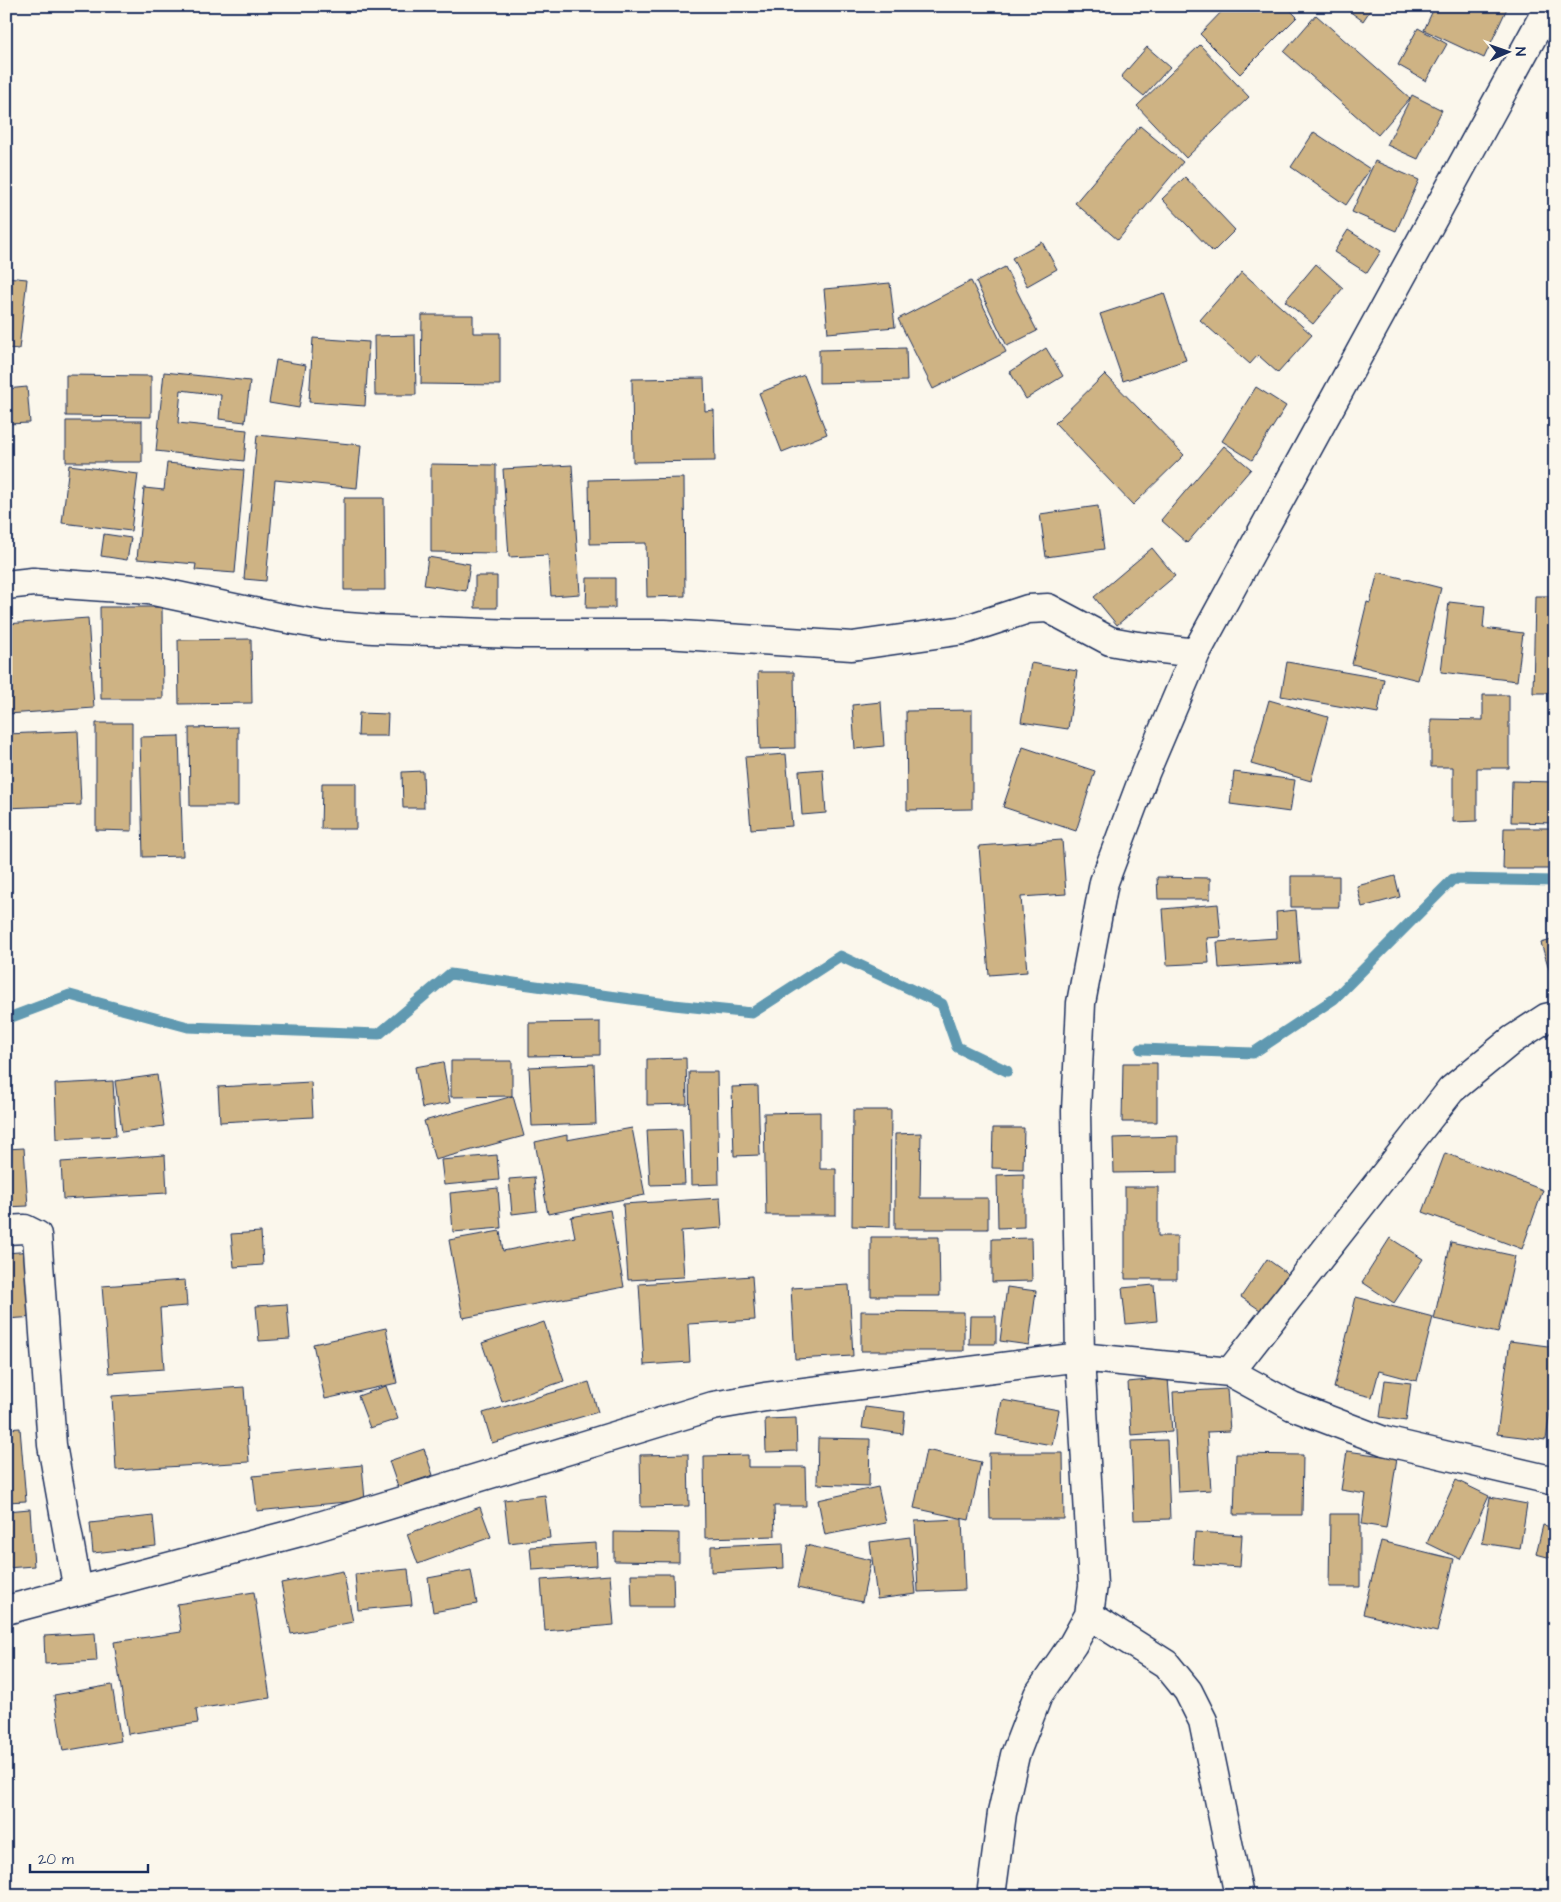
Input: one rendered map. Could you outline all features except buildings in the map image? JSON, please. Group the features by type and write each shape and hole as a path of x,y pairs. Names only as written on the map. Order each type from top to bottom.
{"street":[{"path":"991,1896 1002,1813 1016,1754 1038,1695 1073,1644 1089,1615 1093,1585 1080,1357 1076,1111 1081,1003 1104,882 1145,773 1196,653 1549,6"},
{"path":"6,585 33,582 149,590 322,625 373,629 506,633 665,634 852,646 964,630 1028,609 1048,608 1110,641 1196,653"},
{"path":"1230,1372 1452,1090 1512,1040 1546,1018 1555,1016"},
{"path":"6,1230 25,1229 36,1235 52,1444 78,1591"},
{"path":"6,1610 300,1532 713,1406 765,1397 1080,1357 1230,1372 1292,1406 1384,1441 1555,1481"},
{"path":"1089,1615 1166,1664 1188,1691 1203,1722 1239,1896"}],"waterway":[{"path":"1141,1049 1253,1053 1334,999 1453,879 1555,881"},
{"path":"6,1019 70,995 188,1027 379,1034 450,974 674,1005 752,1013 840,956 942,1004 957,1047 1007,1071"}]}
